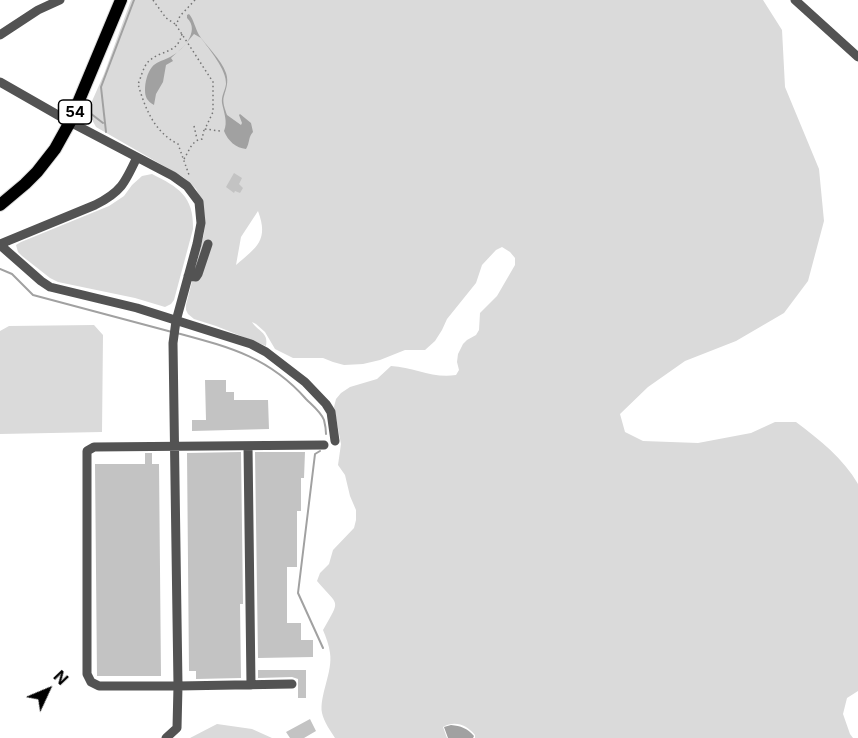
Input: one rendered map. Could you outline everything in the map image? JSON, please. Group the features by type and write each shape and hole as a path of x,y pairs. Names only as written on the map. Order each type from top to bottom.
{"highway":[{"name":"54","path":"0,206 37,172 55,148 70,122 121,0"}],"street":[{"path":"0,35 38,10 60,0"},
{"path":"795,0 858,57"},
{"path":"0,82 173,176 188,186 199,202 201,223 173,339 178,686 177,728 166,738"},
{"path":"137,157 122,186 108,198 0,244 50,287 137,308 251,344 266,352 304,382 326,404 331,412 335,441"},
{"path":"188,276 196,277 198,274 208,244"},
{"path":"292,684 99,686 91,682 87,674 86,453 94,447 324,445"},
{"path":"248,446 250,685"}],"path":[{"path":"153,0 166,18 176,25 213,82 213,112 204,129 202,139 192,144 184,159"},
{"path":"176,25 180,16 195,0"},
{"path":"159,7 160,1"},
{"path":"182,34 176,47 156,56 146,64 138,84 146,108 155,125 169,139 178,144 190,180"},
{"path":"194,126 197,140"},
{"path":"204,129 220,131"}],"shaded area":[{"path":"131,0 763,0 782,30 785,87 819,169 824,221 808,281 784,313 736,341 685,361 648,387 620,414 625,432 643,441 698,443 751,433 775,422 796,422 830,450 852,475 858,484 858,691 847,698 843,714 853,738 475,738 475,735 468,729 452,724 443,727 447,738 335,738 324,720 322,699 330,668 329,647 323,630 333,612 335,603 317,581 320,573 329,564 333,550 354,528 356,520 356,510 345,475 338,465 341,444 334,407 336,399 350,387 377,379 391,366 431,374 456,375 459,370 458,354 463,344 476,335 479,330 480,313 497,296 515,265 515,258 502,247 496,250 482,265 476,283 447,319 435,341 425,350 405,350 363,364 344,365 323,358 293,358 275,349 265,332 252,322 266,338 266,346 194,319 188,314 186,305 204,234 205,220 201,199 196,189 183,177 96,127 89,114 89,108","holes":["258,211 261,221 259,242 236,265 241,237"]},
{"path":"189,14 199,35 226,73 227,82 223,101 227,115 241,125 240,114 251,123 253,132 246,149 233,143 224,131 226,121 222,100 226,78 221,66 201,38 194,34 185,45 192,29 187,18"},
{"path":"177,52 171,58 173,61 166,65 163,82 156,94 154,105 145,95 145,84 149,72 155,64"},
{"path":"152,174 170,183 183,194 191,208 193,218 193,229 171,304 165,307 135,298 58,282 18,252 16,245 21,242 109,206 124,196 142,176"},
{"path":"94,325 103,335 102,432 0,434 0,331 9,326"},
{"path":"217,724 252,729 272,738 190,738"},
{"path":"451,725 466,729 474,736 473,738 448,738 444,727"}],"building":[{"path":"234,173 242,178 239,184 243,188 240,193 235,191 234,193 226,187"},
{"path":"205,380 226,380 226,392 234,392 234,400 268,400 269,429 192,431 192,420 206,420"},
{"path":"241,452 243,604 240,604 241,678 196,679 196,671 189,671 187,453"},
{"path":"255,452 305,452 304,478 301,478 301,511 297,511 297,567 287,567 287,623 301,623 301,640 313,640 313,657 258,658"},
{"path":"145,453 152,453 152,464 159,464 161,676 97,676 95,464 145,464"},
{"path":"258,670 306,670 306,698 298,698 298,679 292,677 258,678"},
{"path":"310,719 316,731 304,738 290,738 286,732"}],"waterway":[{"path":"106,132 101,87 134,0"},
{"path":"90,113 103,123"},
{"path":"0,269 12,274 33,295 172,332"},
{"path":"177,333 231,349 263,363 278,373 321,414 326,434"},
{"path":"320,451 315,454 298,593 323,648"}]}
